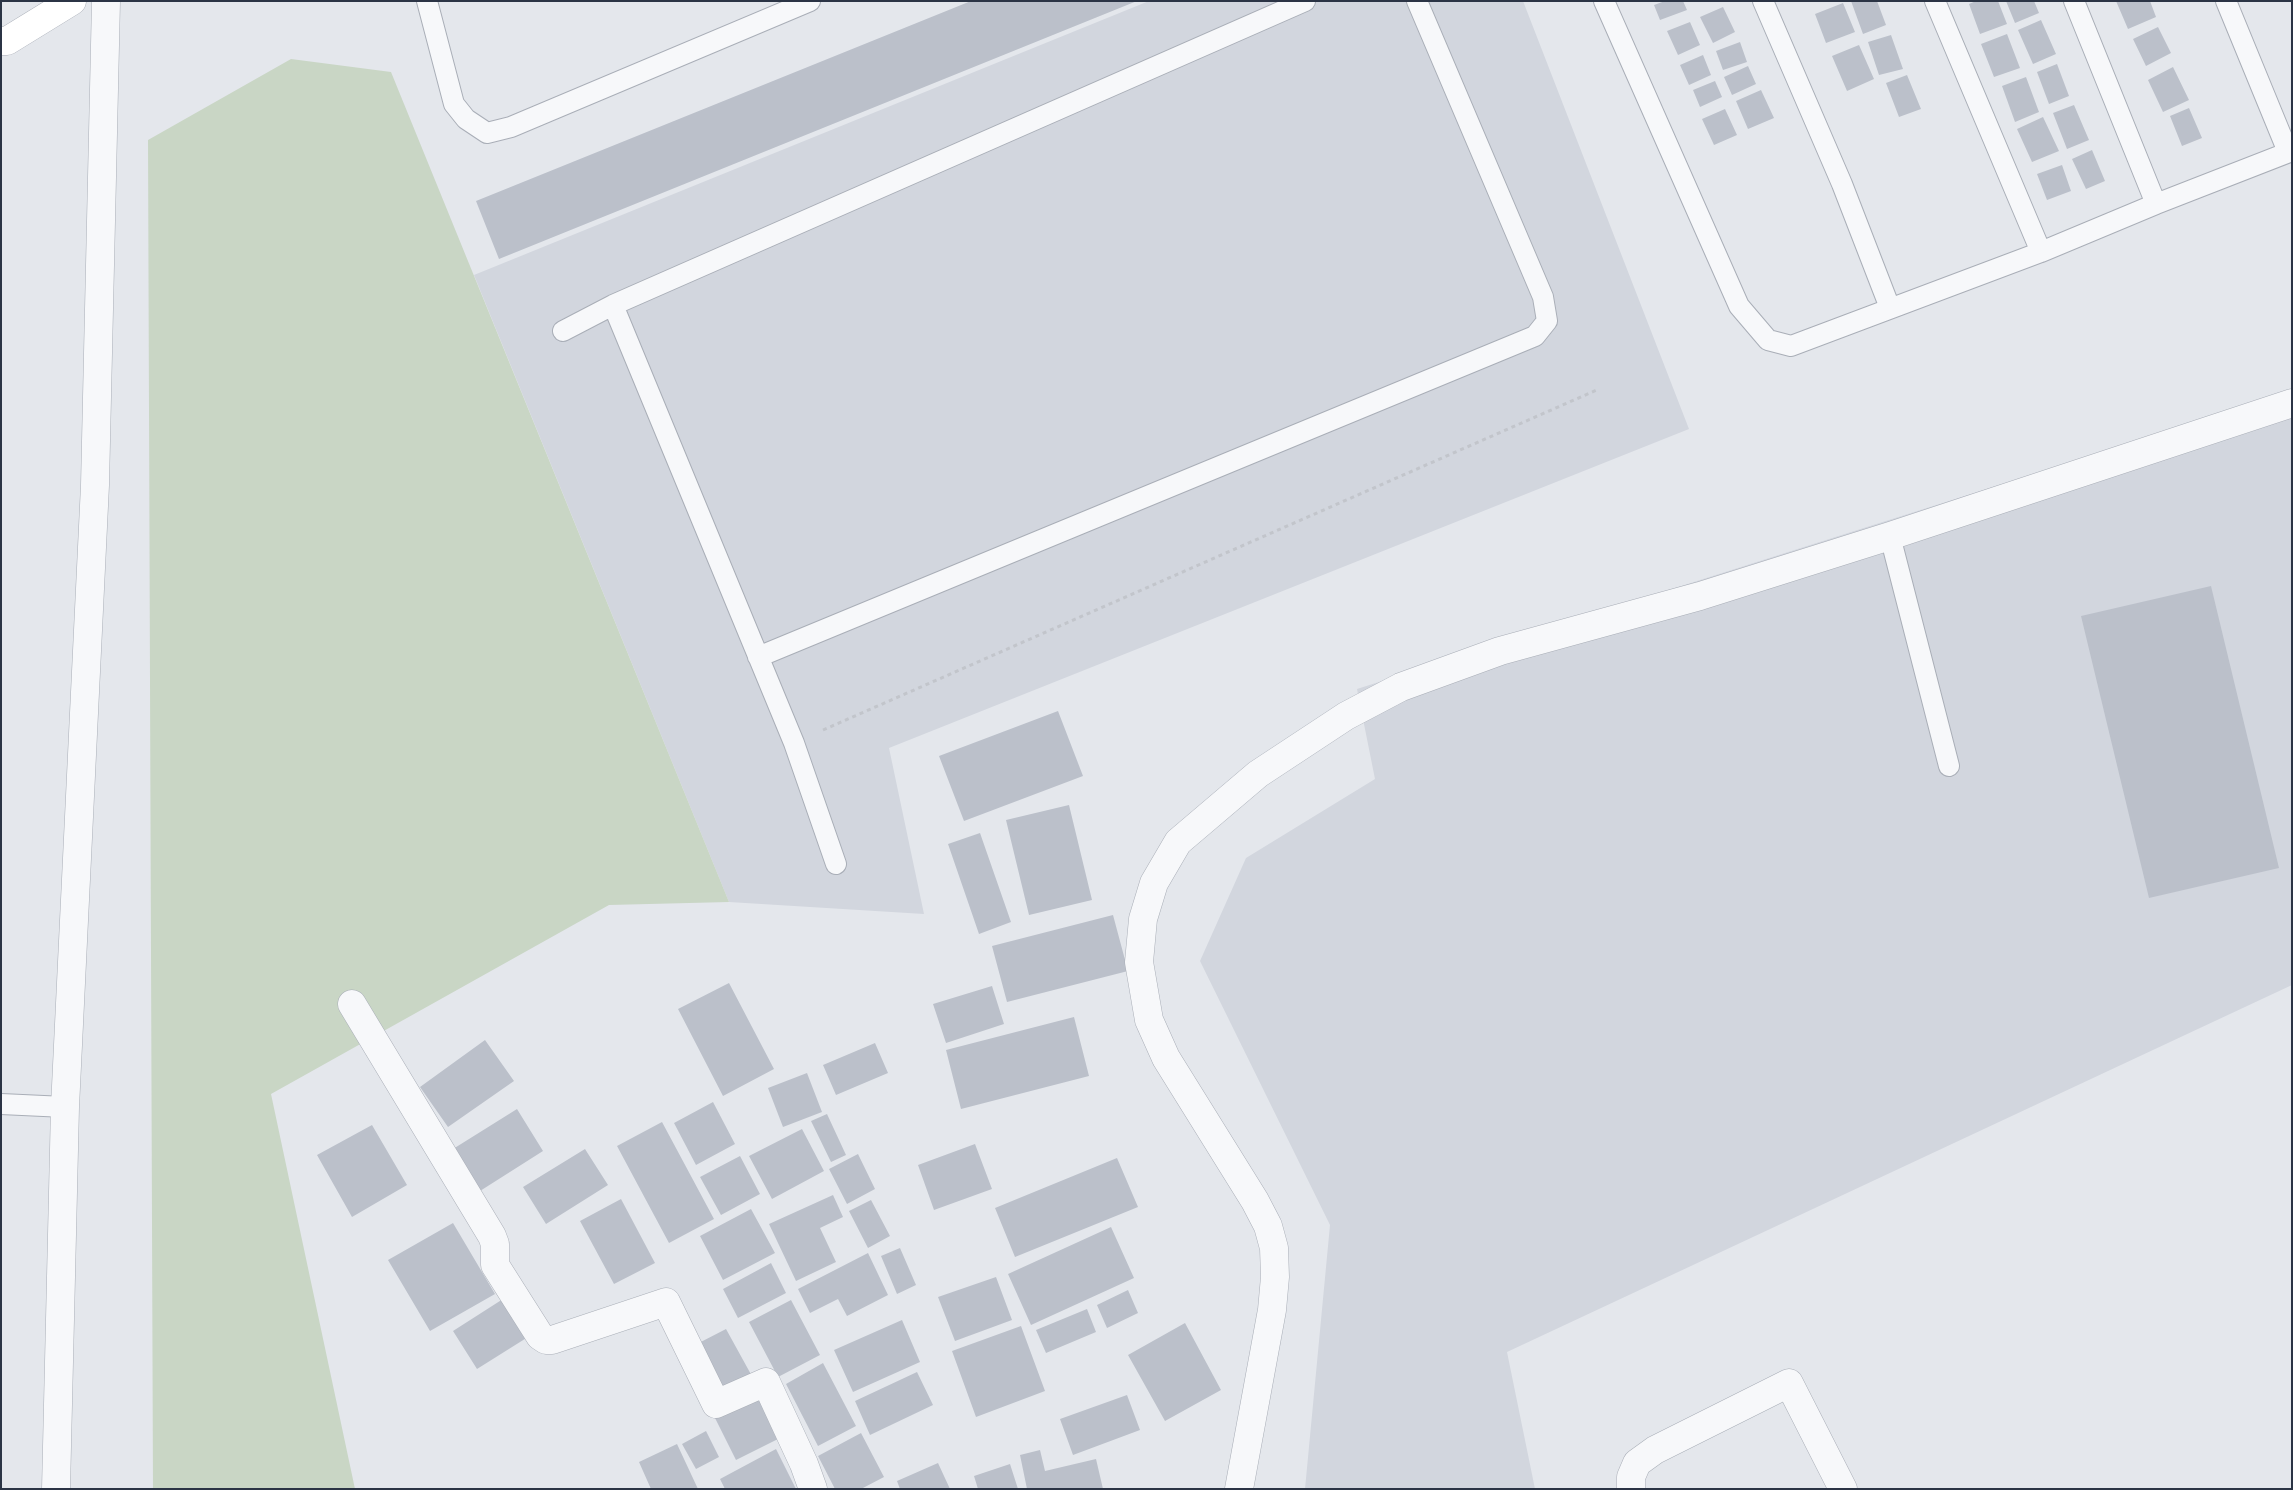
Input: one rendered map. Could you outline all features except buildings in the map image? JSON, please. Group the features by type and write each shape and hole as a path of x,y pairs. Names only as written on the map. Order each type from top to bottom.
{"street":[{"path":"1,41 7,41 72,1"},
{"path":"56,1489 65,1107 95,485 106,1"},
{"path":"1239,1489 1272,1310 1275,1278 1274,1248 1268,1226 1259,1209 1166,1058 1149,1020 1139,962 1143,919 1154,883 1178,842 1258,774 1346,716 1402,687 1500,651 1700,596 1890,536 2292,403"},
{"path":"352,1004 492,1236 496,1249 495,1265 540,1336 546,1340 552,1340 666,1302 716,1404 766,1382 804,1464 813,1489"},
{"path":"1632,1489 1631,1477 1637,1463 1655,1450 1789,1382 1843,1489"}],"lane":[{"path":"427,1 454,104 466,119 487,133 511,127 810,1"},
{"path":"563,330 613,305 1305,1"},
{"path":"758,657 1535,336 1547,321 1543,296 1417,1"},
{"path":"1604,1 1738,306 1768,340 1791,346 2041,252 2290,151 2226,1"},
{"path":"1763,1 1842,184 1890,308"},
{"path":"1935,1 2041,252"},
{"path":"2074,1 2156,204"},
{"path":"613,305 794,744 836,864"},
{"path":"1890,536 1949,766"},
{"path":"1,1104 65,1107"}],"path":[{"path":"794,744 1599,389"}],"shaded area":[{"path":"1149,1 1523,1 1689,429 889,748 924,914 729,902 474,275"},
{"path":"2292,392 2292,985 1507,1352 1535,1489 1305,1489 1330,1225 1200,961 1246,858 1375,779 1357,689"}],"green space":[{"path":"291,59 391,72 729,902 609,905 271,1094 355,1489 153,1489 148,140"}]}
